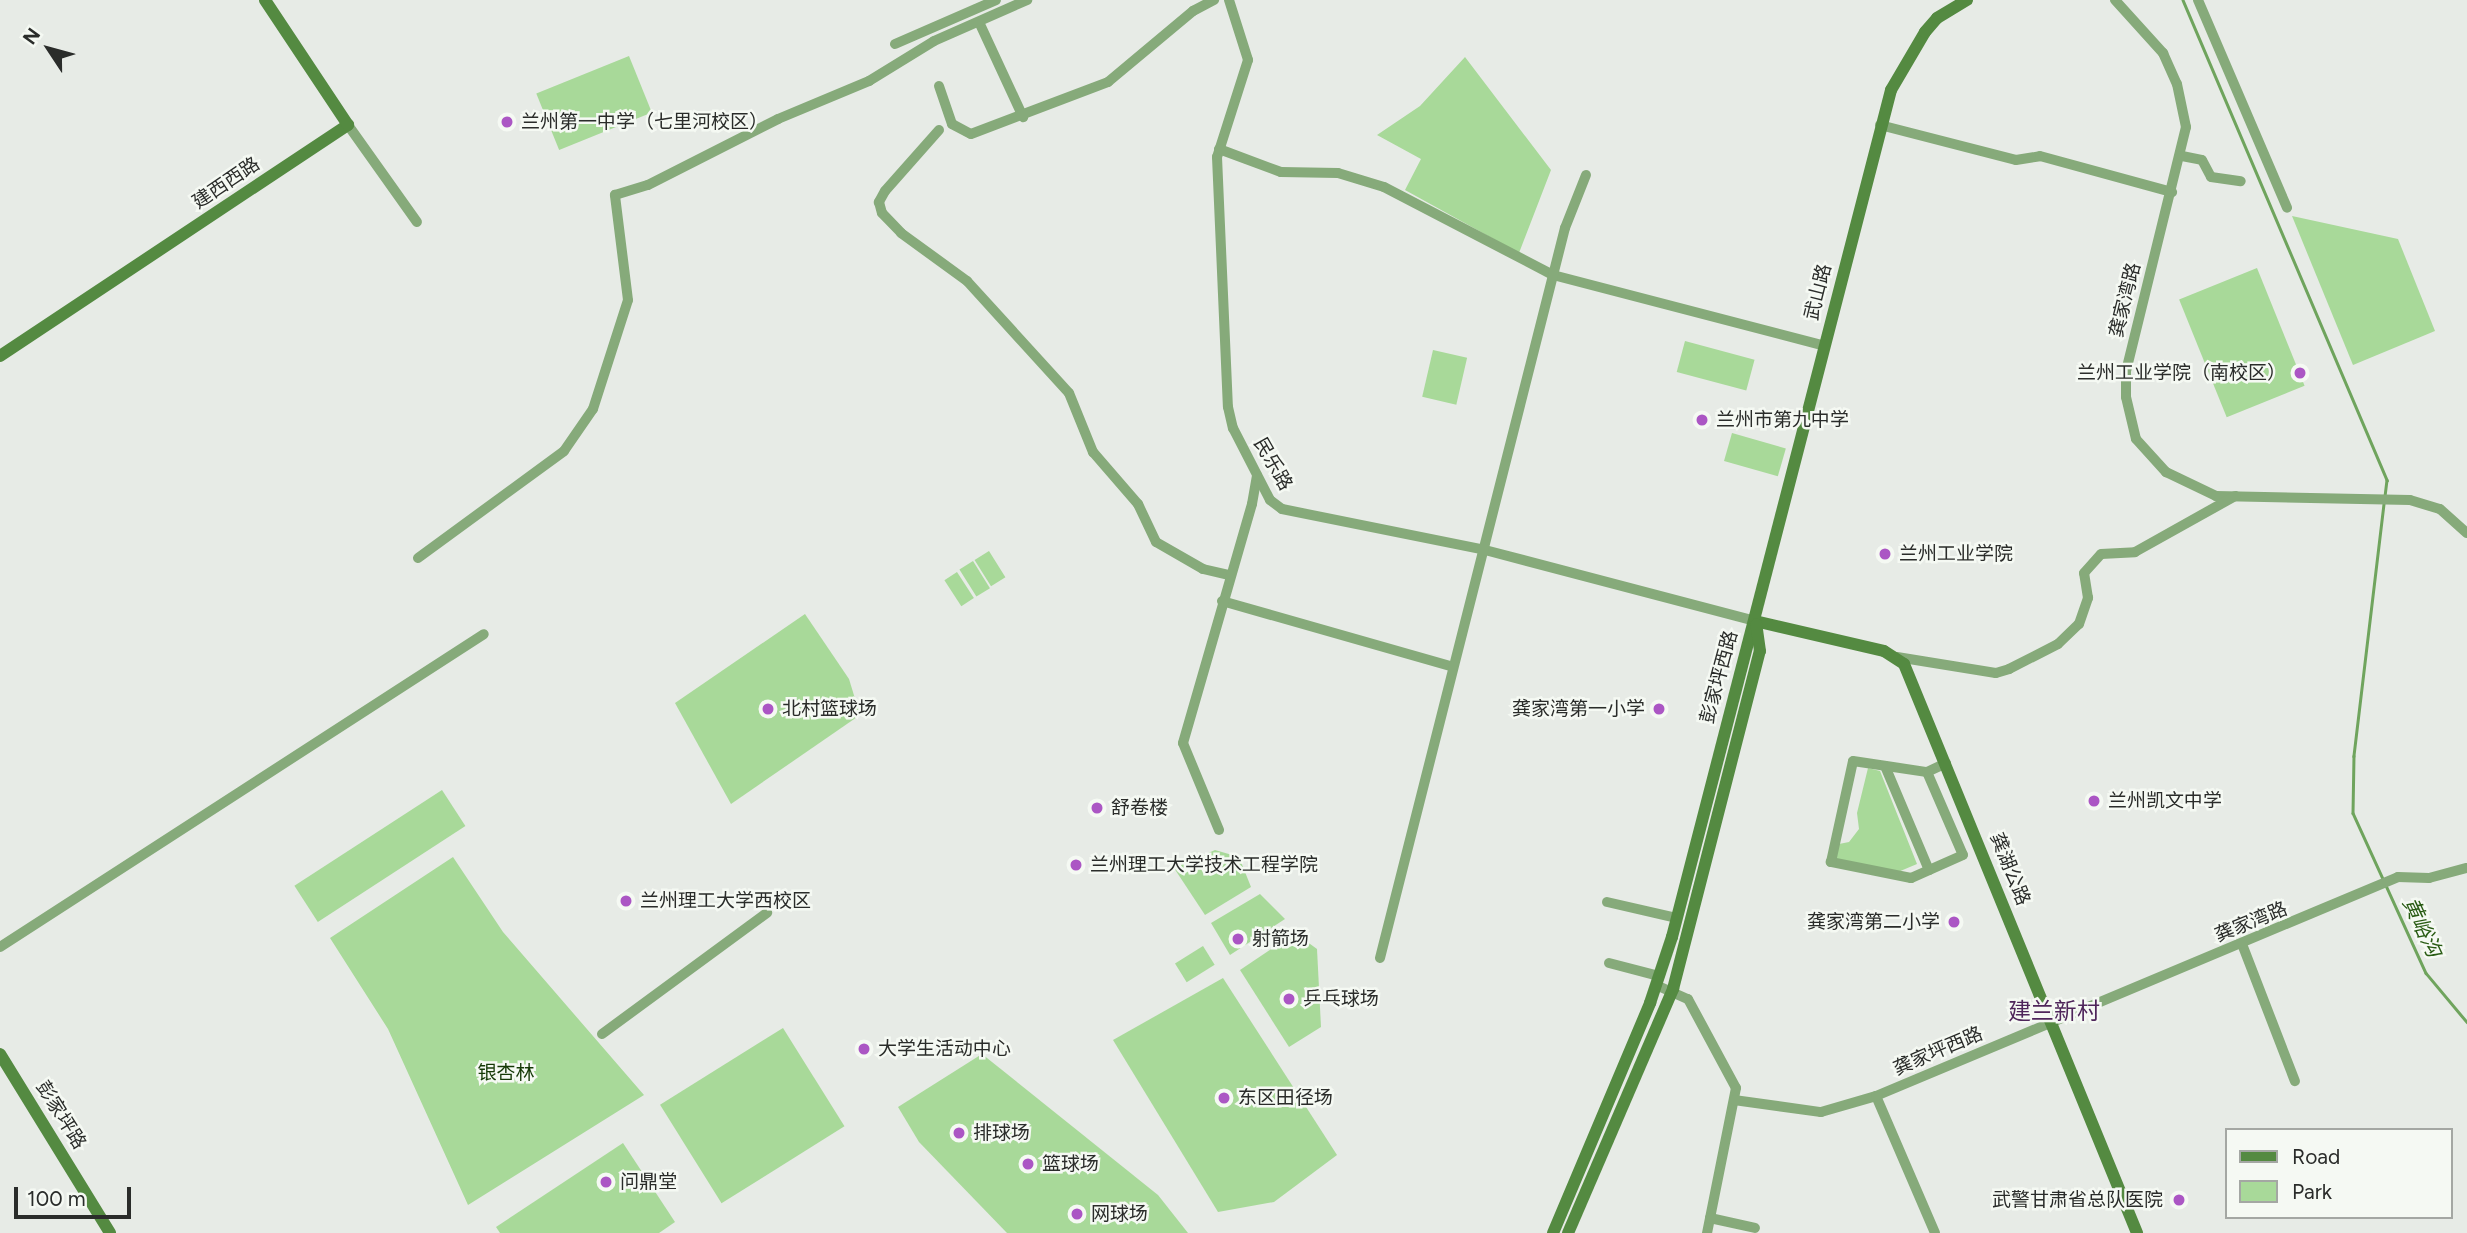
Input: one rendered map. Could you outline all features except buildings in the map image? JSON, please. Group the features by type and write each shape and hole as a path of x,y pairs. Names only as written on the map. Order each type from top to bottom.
{"main road":[{"path":"265,0 348,125"},
{"name":"武山路","path":"1755,621 1891,90 1913,48 1937,18 1967,0"},
{"name":"建西西路","path":"0,356 348,125"},
{"path":"1755,621 1897,657"},
{"name":"彭家坪西路","path":"1553,1233 1657,981 1677,918 1755,621"},
{"name":"彭家坪西路","path":"1568,1233 1673,989 1759,650 1755,621"},
{"name":"龚湖公路","path":"1897,657 1904,664 1946,763 2137,1233"},
{"name":"彭家坪路","path":"0,1054 110,1233"}],"street":[{"path":"895,44 996,0"},
{"path":"418,558 564,451 593,409 628,300 615,195 648,186 778,119 869,81 934,41 1027,0"},
{"path":"939,86 952,124 960,132 971,134 1023,117 1108,82 1193,10 1214,0"},
{"name":"民乐路","path":"1229,0 1248,60 1219,149 1228,407 1233,428 1270,500 1282,509 1485,550 1755,621"},
{"name":"龚家湾路","path":"2115,0 2163,53 2177,84 2186,127 2182,156 2126,371 2130,419 2136,439 2166,472 2196,490 2235,496 2396,500 2434,506 2454,517 2467,533"},
{"path":"2198,0 2287,208"},
{"path":"979,22 1023,117"},
{"path":"348,125 417,222"},
{"path":"1880,125 2016,160 2040,156 2172,192"},
{"path":"939,130 885,191 879,202 882,213 901,233 967,281 1069,393 1093,452 1138,504 1156,542 1203,569 1228,575"},
{"path":"1219,149 1281,172 1338,173 1384,187 1553,275 1825,346"},
{"path":"2182,156 2202,160 2211,177 2241,181"},
{"path":"1380,958 1553,275 1586,175"},
{"path":"1219,830 1183,743 1228,575 1252,504 1257,475"},
{"path":"1897,657 1996,674 2009,670 2058,644 2079,624 2088,598 2084,573 2101,554 2135,552 2235,496"},
{"path":"1222,601 1453,667"},
{"path":"0,947 484,634"},
{"path":"1927,772 1963,855 1911,878 1831,862 1853,761 1927,772 1946,763"},
{"path":"1885,766 1928,870"},
{"name":"龚家湾路","path":"2052,1023 2398,877 2429,878 2467,868"},
{"path":"1607,902 1677,918"},
{"path":"602,1034 767,913"},
{"path":"2242,944 2295,1082"},
{"path":"1609,963 1657,981 1688,999 1731,1072 1734,1100 1707,1233"},
{"name":"龚家坪西路","path":"1734,1100 1821,1112 1876,1096 2052,1023"},
{"name":"龚家坪西路","path":"1876,1096 1935,1233"},
{"path":"1710,1218 1755,1228"}],"green space":[{"path":"629,56 652,113 559,150 536,93"},
{"path":"1465,57 1551,170 1519,253 1405,190 1421,159 1377,135 1420,106"},
{"path":"2292,216 2398,239 2435,331 2353,365"},
{"path":"2257,268 2305,386 2227,417 2179,299"},
{"path":"1685,341 1755,360 1746,391 1677,372"},
{"path":"1433,350 1467,358 1456,405 1422,397"},
{"path":"1732,433 1786,448 1778,476 1724,461"},
{"path":"989,551 1005,577 991,586 975,560"},
{"path":"973,561 990,588 976,597 959,569"},
{"path":"957,572 974,598 961,606 944,580"},
{"name":"北村篮球场","path":"805,614 849,679 860,715 731,804 675,703"},
{"path":"1868,768 1880,771 1917,864 1898,872 1836,860 1839,844 1849,842 1859,829 1857,813"},
{"path":"442,790 465,826 318,922 294,886"},
{"path":"1215,850 1239,857 1251,887 1205,915 1174,868"},
{"name":"银杏林","path":"453,857 503,932 644,1095 468,1205 388,1029 330,938"},
{"name":"射箭场","path":"1260,894 1285,919 1230,955 1211,923"},
{"name":"乒乓球场","path":"1295,933 1317,949 1321,1027 1289,1047 1240,970"},
{"path":"1203,946 1215,965 1187,982 1175,963"},
{"name":"东区田径场","path":"1223,978 1337,1155 1274,1202 1218,1212 1113,1040"},
{"path":"783,1028 844,1126 722,1203 660,1105"},
{"path":"982,1054 1158,1195 1188,1233 1007,1233 919,1142 898,1107"},
{"name":"问鼎堂","path":"623,1143 675,1222 659,1233 500,1233 496,1227"}],"waterway":[{"path":"2183,0 2387,480 2385,497"},
{"name":"黄峪沟","path":"2384,504 2354,756 2353,813 2426,973 2467,1022"}],"place":[{"name":"兰州第一中学（七里河校区）","path":"507,122"},
{"name":"兰州工业学院（南校区）","path":"2300,373"},
{"name":"兰州市第九中学","path":"1702,420"},
{"name":"兰州工业学院","path":"1885,554"},
{"name":"北村篮球场","path":"768,709"},
{"name":"龚家湾第一小学","path":"1659,709"},
{"name":"兰州凯文中学","path":"2094,801"},
{"name":"舒卷楼","path":"1097,808"},
{"name":"兰州理工大学技术工程学院","path":"1076,865"},
{"name":"兰州理工大学西校区","path":"626,901"},
{"name":"龚家湾第二小学","path":"1954,922"},
{"name":"射箭场","path":"1238,939"},
{"name":"乒乓球场","path":"1289,999"},
{"name":"大学生活动中心","path":"864,1049"},
{"name":"东区田径场","path":"1224,1098"},
{"name":"排球场","path":"959,1133"},
{"name":"篮球场","path":"1028,1164"},
{"name":"问鼎堂","path":"606,1182"},
{"name":"武警甘肃省总队医院","path":"2179,1200"},
{"name":"网球场","path":"1077,1214"}],"district":[{"name":"建兰新村","path":"2054,1011"}]}
